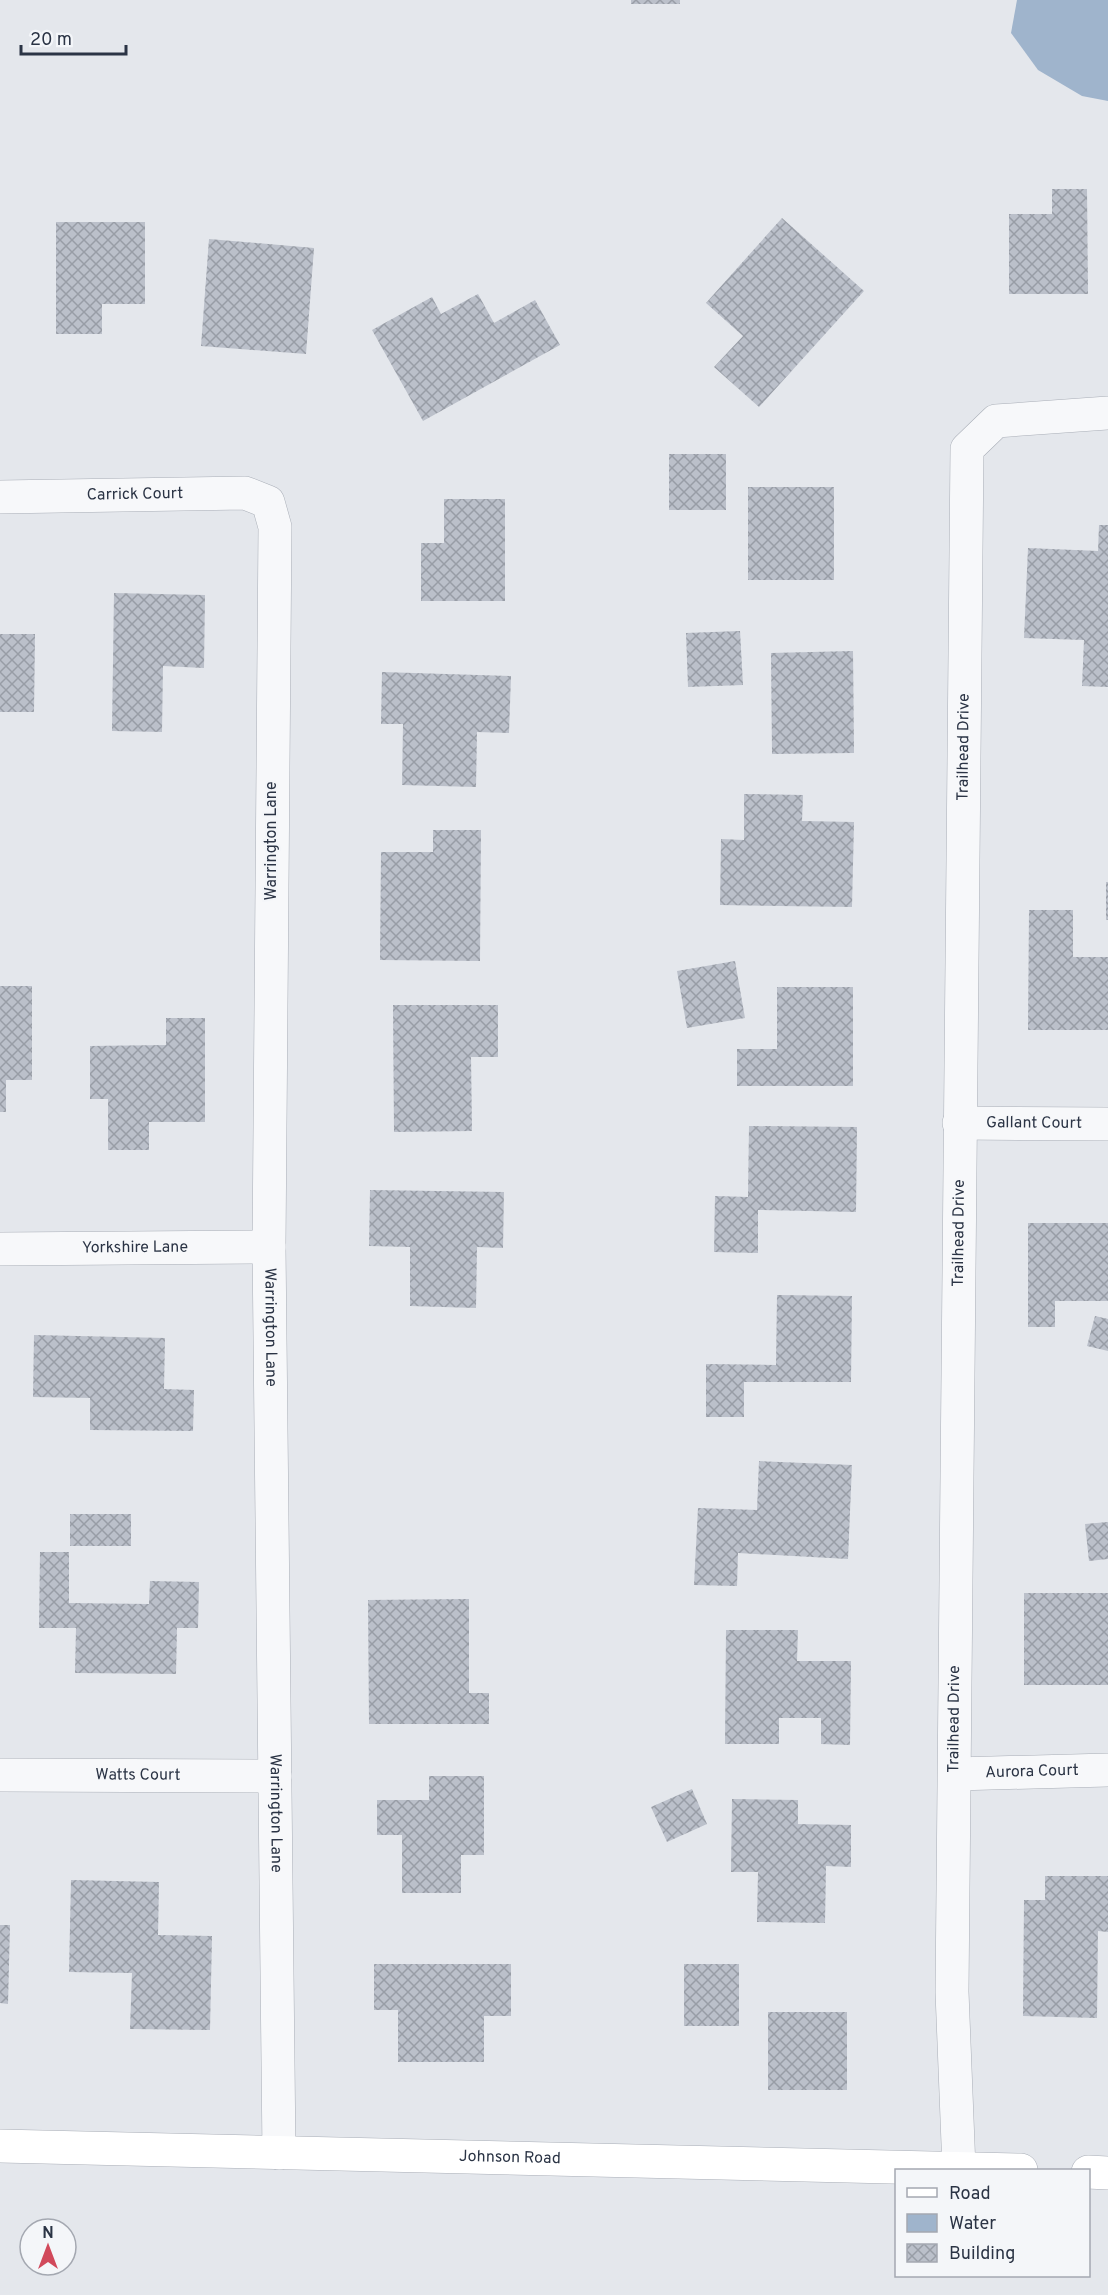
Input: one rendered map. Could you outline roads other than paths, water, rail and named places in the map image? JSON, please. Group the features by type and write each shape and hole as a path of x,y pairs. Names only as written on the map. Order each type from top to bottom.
{"street":[{"name":"Trailhead Drive","path":"958,2169 952,1992 956,1774 959,1123 967,449 996,421 1108,413"},
{"name":"Carrick Court","path":"0,496 245,493 268,502"},
{"name":"Warrington Lane","path":"268,502 275,526 269,1247 279,2153"},
{"name":"Gallant Court","path":"959,1123 1108,1124"},
{"name":"Yorkshire Lane","path":"0,1249 269,1247"},
{"name":"Aurora Court","path":"956,1774 1108,1770"},
{"name":"Watts Court","path":"0,1775 275,1776"},
{"name":"Johnson Road","path":"0,2146 958,2169"},
{"path":"1090,2172 1108,2172"}],"water":[{"path":"1017,0 1108,0 1108,101 1082,96 1038,70 1011,33"}]}
